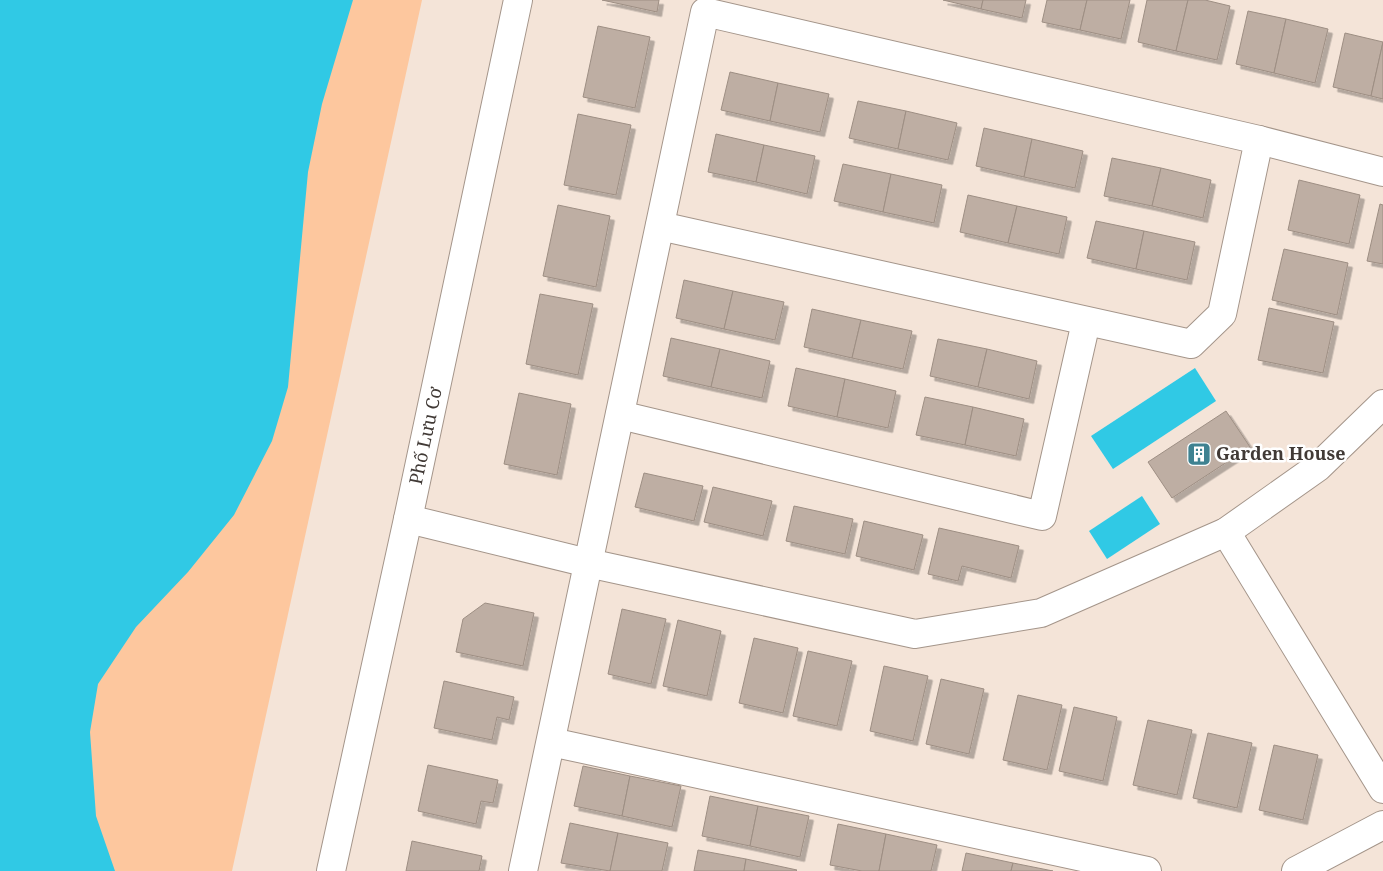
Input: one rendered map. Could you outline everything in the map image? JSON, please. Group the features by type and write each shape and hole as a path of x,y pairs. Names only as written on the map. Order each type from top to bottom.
{"street":[{"name":"Phố Lưu Cơ","path":"331,871 518,0"},
{"path":"523,871 705,12 1260,140 1383,172"},
{"path":"660,226 1191,344 1222,314 1260,140"},
{"path":"620,416 1042,516 1086,322"},
{"path":"408,519 588,563 915,634 1041,613 1226,532 1318,467 1383,404"},
{"path":"1226,532 1383,788"},
{"path":"551,742 1147,871"},
{"path":"1296,871 1383,825"}],"shaded area":[{"path":"0,0 422,0 232,871 0,871"}],"water":[{"path":"0,0 353,0 322,104 308,172 288,387 272,441 234,515 188,572 136,627 98,684 90,732 96,816 115,871 0,871"},
{"path":"1195,368 1216,401 1113,469 1091,436"},
{"path":"1142,496 1160,524 1107,559 1089,531"}],"building":[{"path":"602,0 659,0 657,12"},
{"path":"943,0 983,0 981,9"},
{"path":"983,0 1026,0 1022,18 981,9"},
{"path":"1047,0 1087,0 1080,30 1042,22"},
{"path":"1087,0 1130,0 1121,39 1080,30"},
{"path":"1147,0 1188,0 1176,51 1138,42"},
{"path":"1188,0 1205,0 1230,6 1217,60 1176,51"},
{"path":"1248,11 1286,19 1274,73 1236,64"},
{"path":"1286,19 1328,29 1315,83 1274,73"},
{"path":"598,26 650,37 635,108 583,97"},
{"path":"1345,33 1383,42 1371,96 1333,87"},
{"path":"1383,42 1383,99 1371,96"},
{"path":"730,72 778,83 770,121 721,110"},
{"path":"778,83 829,94 820,132 770,121"},
{"path":"858,101 906,111 898,149 849,138"},
{"path":"906,111 957,123 948,160 898,149"},
{"path":"578,114 631,125 616,195 564,185"},
{"path":"984,128 1032,139 1024,177 976,166"},
{"path":"716,134 764,145 756,182 708,172"},
{"path":"1032,139 1083,151 1075,188 1024,177"},
{"path":"764,145 815,156 807,194 756,182"},
{"path":"1112,158 1161,168 1152,206 1104,196"},
{"path":"843,164 891,174 883,212 834,201"},
{"path":"1161,168 1211,180 1203,218 1152,206"},
{"path":"891,174 942,185 934,223 883,212"},
{"path":"1299,180 1360,195 1349,244 1288,230"},
{"path":"968,195 1017,206 1008,243 960,232"},
{"path":"1380,204 1383,205 1383,264 1367,261"},
{"path":"558,205 610,216 596,287 543,276"},
{"path":"1017,206 1067,217 1059,254 1008,243"},
{"path":"1096,221 1144,231 1136,269 1087,258"},
{"path":"1144,231 1195,242 1187,280 1136,269"},
{"path":"1284,249 1348,263 1337,315 1272,300"},
{"path":"684,280 733,291 724,329 676,318"},
{"path":"733,291 784,302 775,340 724,329"},
{"path":"540,294 593,304 578,375 526,364"},
{"path":"1269,308 1334,322 1323,373 1258,360"},
{"path":"812,309 861,320 852,358 804,347"},
{"path":"861,320 912,331 903,369 852,358"},
{"path":"671,338 720,349 711,387 663,376"},
{"path":"938,339 987,349 978,387 930,376"},
{"path":"720,349 770,361 762,398 711,387"},
{"path":"987,349 1037,361 1029,399 978,387"},
{"path":"796,368 845,379 837,417 788,406"},
{"path":"845,379 896,391 888,428 837,417"},
{"path":"519,393 571,404 557,475 504,464"},
{"path":"925,397 973,407 965,445 916,435"},
{"path":"973,407 1024,419 1016,456 965,445"},
{"name":"Garden House","path":"1226,411 1250,447 1172,498 1148,462"},
{"path":"644,473 703,486 694,521 635,507"},
{"path":"713,487 772,501 763,536 704,522"},
{"path":"794,506 853,519 845,554 786,541"},
{"path":"864,521 923,535 914,570 856,556"},
{"path":"939,528 1019,546 1011,578 962,566 958,581 928,574"},
{"path":"485,603 534,613 523,666 456,652 463,619"},
{"path":"622,609 666,619 651,684 608,674"},
{"path":"678,620 721,631 707,696 663,686"},
{"path":"754,638 798,648 783,713 739,703"},
{"path":"808,651 852,661 837,726 793,716"},
{"path":"884,666 928,676 913,741 870,731"},
{"path":"941,679 984,689 969,754 926,744"},
{"path":"444,681 514,697 509,720 497,717 492,740 434,728"},
{"path":"1018,695 1062,705 1047,770 1003,760"},
{"path":"1074,707 1117,717 1103,781 1059,771"},
{"path":"1148,720 1192,730 1177,795 1133,785"},
{"path":"1208,733 1252,743 1237,808 1193,798"},
{"path":"1274,745 1318,755 1303,820 1259,810"},
{"path":"428,765 498,780 493,803 481,801 476,824 418,811"},
{"path":"583,766 630,776 622,816 574,806"},
{"path":"630,776 681,786 672,827 622,816"},
{"path":"710,796 758,806 750,846 702,836"},
{"path":"758,806 809,816 800,857 750,846"},
{"path":"570,823 618,833 610,871 561,863"},
{"path":"838,824 886,834 879,871 862,871 830,865"},
{"path":"618,833 668,843 662,871 610,871"},
{"path":"886,834 937,845 931,871 879,871"},
{"path":"412,841 482,856 479,871 406,871"},
{"path":"698,850 746,859 744,871 694,871"},
{"path":"966,853 1013,863 1011,871 962,871"},
{"path":"746,859 797,870 744,871"},
{"path":"1013,863 1053,871 1011,871"}],"place":[{"name":"Garden House","path":"1199,454"}]}
